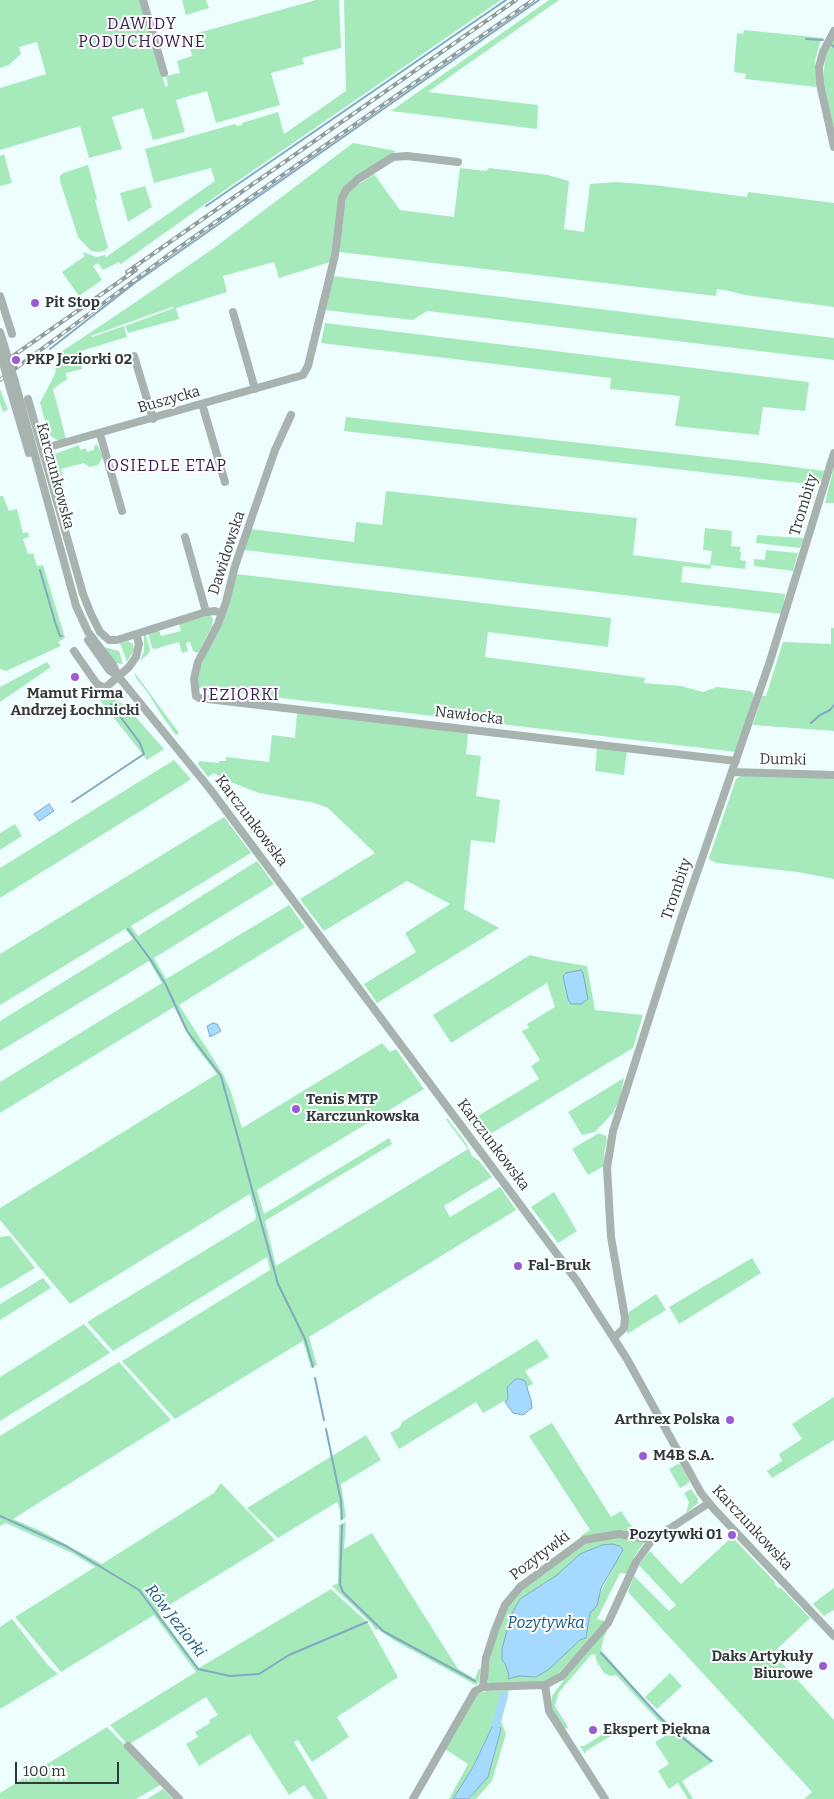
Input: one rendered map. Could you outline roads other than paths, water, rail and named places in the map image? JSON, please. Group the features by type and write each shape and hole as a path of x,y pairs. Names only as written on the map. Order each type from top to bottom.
{"street":[{"path":"143,0 164,74"},
{"path":"834,31 822,52 819,67 820,84 834,147"},
{"name":"Buszycka","path":"42,449 303,375 308,366 335,255 344,193 358,179 393,157 407,156 458,162"},
{"path":"0,296 12,334"},
{"path":"233,312 255,389"},
{"name":"Karczunkowska","path":"0,332 2,348 78,612 88,632 113,665 118,676 210,789 546,1239 614,1338 647,1393 698,1489 834,1636"},
{"path":"134,356 153,419"},
{"name":"Karczunkowska","path":"28,399 83,594 91,614 100,632 109,640 117,640 136,634"},
{"path":"202,404 225,482"},
{"name":"Dawidowska","path":"199,698 195,692 195,672 198,662 218,624 228,596 235,566 275,450 291,415"},
{"path":"100,434 122,511"},
{"name":"Trombity","path":"614,1338 624,1328 626,1318 611,1237 607,1168 613,1131 681,919 791,597 834,453"},
{"path":"185,536 206,612"},
{"path":"74,651 97,684 106,688 133,662 138,654 139,644 136,634 206,612 215,611 221,613"},
{"name":"Nawłocka","path":"199,698 736,761"},
{"name":"Dumki","path":"732,772 834,775"},
{"path":"413,1799 473,1694 483,1688 545,1685 562,1676 608,1623 636,1562 652,1540 709,1503"},
{"name":"Pozytywki","path":"483,1688 486,1658 494,1630 505,1605 520,1587 584,1540 619,1534 652,1540"},
{"path":"545,1685 549,1711 605,1799"},
{"path":"128,1746 179,1799"}],"water":[{"path":"49,804 54,811 39,821 34,814"},
{"path":"581,970 588,999 581,1004 571,1004 568,999 563,976 566,973"},
{"path":"213,1023 217,1024 221,1031 210,1037 207,1026"},
{"path":"516,1379 525,1381 531,1400 532,1408 523,1415 513,1413 505,1402 508,1399 507,1387"},
{"name":"Pozytywka","path":"612,1544 620,1546 623,1550 601,1588 597,1606 590,1613 586,1638 580,1640 548,1670 536,1677 519,1676 508,1679 509,1675 502,1660 502,1649 511,1615 520,1599 557,1575 580,1554 602,1545"},
{"path":"496,1724 501,1729 488,1777 468,1799 453,1799 473,1767 493,1725"}],"waterway":[{"path":"206,206 506,0"},
{"path":"50,349 136,282 539,0"},
{"name":"Rów Jeziorki","path":"806,39 823,40"},
{"path":"40,570 55,622 60,636 62,636"},
{"path":"72,802 144,754 140,743 111,704"},
{"path":"811,723 834,705"},
{"path":"128,929 166,985 187,1031 221,1076 278,1284 305,1339 313,1367"},
{"path":"315,1378 324,1420"},
{"path":"326,1429 341,1501 342,1519"},
{"name":"Rów Jeziorki","path":"0,1516 66,1546 139,1590 198,1669 230,1676 259,1674 289,1655 367,1622"},
{"name":"Rów Jeziorki","path":"342,1525 340,1585 343,1592 383,1631 475,1681"},
{"name":"Rów Jeziorki","path":"601,1653 667,1725 711,1761"},
{"path":"496,1724 504,1696"}],"railway":[{"path":"127,272 516,0"},
{"path":"0,380 167,256 533,0"},
{"path":"0,365 136,270"}],"place":[{"name":"Pit Stop","path":"35,303"},
{"name":"PKP Jeziorki 02","path":"16,360"},
{"name":"Mamut Firma Andrzej Łochnicki","path":"75,677"},
{"name":"Tenis MTP Karczunkowska","path":"296,1109"},
{"name":"Fal-Bruk","path":"518,1266"},
{"name":"Arthrex Polska","path":"730,1420"},
{"name":"M4B S.A.","path":"643,1456"},
{"name":"Pozytywki 01","path":"732,1535"},
{"name":"Daks Artykuły Biurowe","path":"823,1666"},
{"name":"Ekspert Piękna","path":"593,1730"}],"district":[{"name":"DAWIDY PODUCHOWNE","path":"142,34"},
{"name":"OSIEDLE ETAP","path":"167,467"},
{"name":"JEZIORKI","path":"241,696"}]}
